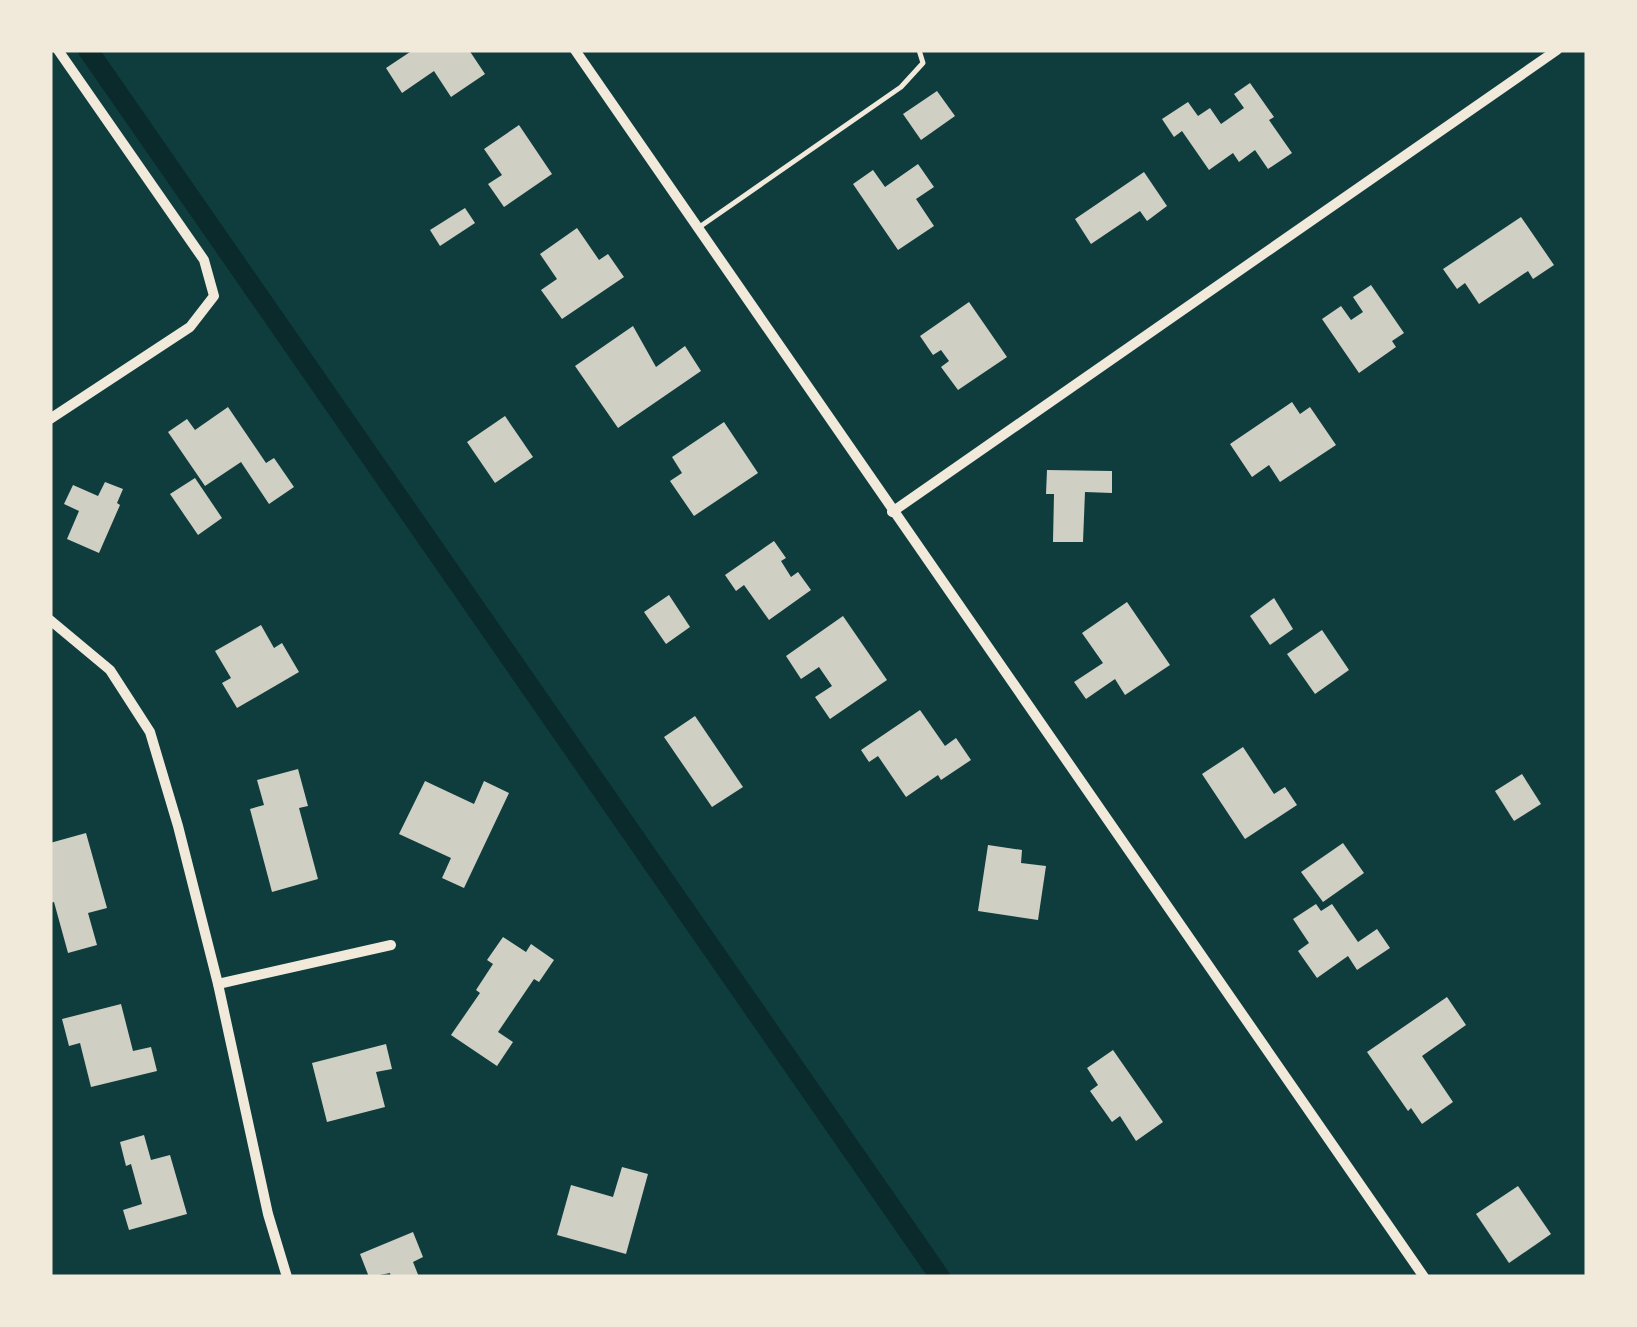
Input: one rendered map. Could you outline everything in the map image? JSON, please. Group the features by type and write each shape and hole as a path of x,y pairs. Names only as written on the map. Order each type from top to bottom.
{"street":[{"path":"50,419 190,327 214,296 204,260 58,50"},
{"path":"575,50 1424,1277"},
{"path":"892,512 1558,50"},
{"path":"50,620 110,670 150,732 178,826 218,984 268,1214 288,1277"},
{"path":"218,984 391,945"}],"lane":[{"path":"698,228 901,87 923,62 919,50"}],"building":[{"path":"413,50 469,50 485,74 451,97 434,71 402,93 386,68"},
{"path":"1250,83 1274,117 1269,120 1292,153 1268,169 1255,150 1239,162 1233,153 1209,170 1182,131 1174,137 1162,119 1188,102 1198,116 1210,108 1221,124 1244,108 1234,94"},
{"path":"937,91 955,116 921,140 903,114"},
{"path":"519,125 552,174 504,207 488,184 502,175 484,149"},
{"path":"918,164 934,187 916,199 934,226 898,250 853,184 873,170 885,187"},
{"path":"1144,172 1167,206 1147,221 1140,211 1091,244 1075,219"},
{"path":"465,208 475,223 440,246 430,230"},
{"path":"1521,217 1554,265 1533,279 1528,271 1479,304 1465,283 1457,289 1443,269"},
{"path":"577,228 599,260 608,254 624,277 562,319 541,290 557,279 540,254"},
{"path":"1371,285 1404,333 1392,341 1396,347 1359,373 1322,319 1341,306 1351,320 1363,312 1353,297"},
{"path":"969,302 1007,357 958,390 941,367 949,361 941,350 933,355 920,336"},
{"path":"633,326 656,367 685,346 701,371 618,428 575,366"},
{"path":"1292,402 1300,414 1310,407 1336,445 1280,482 1269,465 1252,477 1230,444"},
{"path":"228,407 266,463 274,458 294,487 269,504 241,462 205,486 168,432 187,419 195,430"},
{"path":"505,416 533,457 495,483 467,442"},
{"path":"724,422 758,473 694,516 670,481 682,473 672,457"},
{"path":"1047,470 1112,471 1112,493 1085,492 1083,542 1053,542 1054,494 1046,494"},
{"path":"195,478 222,518 198,535 170,494"},
{"path":"105,482 123,489 99,553 67,539 79,511 64,504 73,485 98,496"},
{"path":"774,541 786,558 781,561 791,577 798,572 811,590 769,620 744,585 736,591 725,575"},
{"path":"669,595 690,627 666,644 644,612"},
{"path":"1274,598 1293,629 1270,645 1250,616"},
{"path":"1127,602 1170,665 1125,695 1115,679 1086,699 1074,682 1103,663 1082,633"},
{"path":"843,616 887,680 830,719 815,697 832,686 819,667 801,679 786,656"},
{"path":"261,625 274,648 282,643 299,672 237,708 222,683 231,678 215,651"},
{"path":"1322,630 1349,670 1315,694 1287,654"},
{"path":"920,710 945,746 956,738 971,760 941,780 938,775 906,797 878,756 869,762 861,750"},
{"path":"695,716 743,787 712,807 664,737"},
{"path":"1243,747 1274,794 1285,787 1297,805 1245,839 1202,774"},
{"path":"298,769 308,806 299,808 318,879 272,892 250,809 264,805 257,780"},
{"path":"1522,774 1541,804 1514,821 1495,791"},
{"path":"425,781 474,804 484,781 509,793 464,888 442,878 451,858 399,834"},
{"path":"86,833 107,908 88,913 97,945 68,953 54,902 50,903 50,843"},
{"path":"1343,843 1364,873 1323,902 1301,872"},
{"path":"988,845 1022,850 1021,863 1046,866 1038,920 978,911"},
{"path":"1316,904 1321,911 1332,904 1358,942 1377,929 1390,948 1357,970 1348,956 1317,978 1298,951 1309,943 1293,919"},
{"path":"503,937 526,952 531,944 554,960 539,982 534,979 498,1032 513,1042 497,1066 451,1035 480,993 476,990 493,964 487,960"},
{"path":"1447,997 1466,1025 1422,1056 1453,1102 1422,1124 1411,1108 1408,1111 1367,1052"},
{"path":"121,1004 133,1051 151,1047 157,1071 91,1087 80,1043 69,1046 62,1019"},
{"path":"386,1044 392,1069 376,1072 385,1107 327,1122 312,1063"},
{"path":"1113,1050 1163,1122 1136,1141 1120,1116 1112,1122 1090,1091 1098,1085 1087,1068"},
{"path":"144,1135 151,1160 170,1155 187,1214 129,1230 123,1210 142,1204 131,1164 126,1166 120,1142"},
{"path":"622,1167 648,1174 626,1254 557,1235 571,1185 613,1197"},
{"path":"1518,1186 1551,1234 1509,1263 1476,1214"},
{"path":"413,1232 423,1257 413,1262 419,1277 391,1277 390,1273 369,1277 360,1254"}],"waterway":[{"path":"88,50 940,1277"}]}
